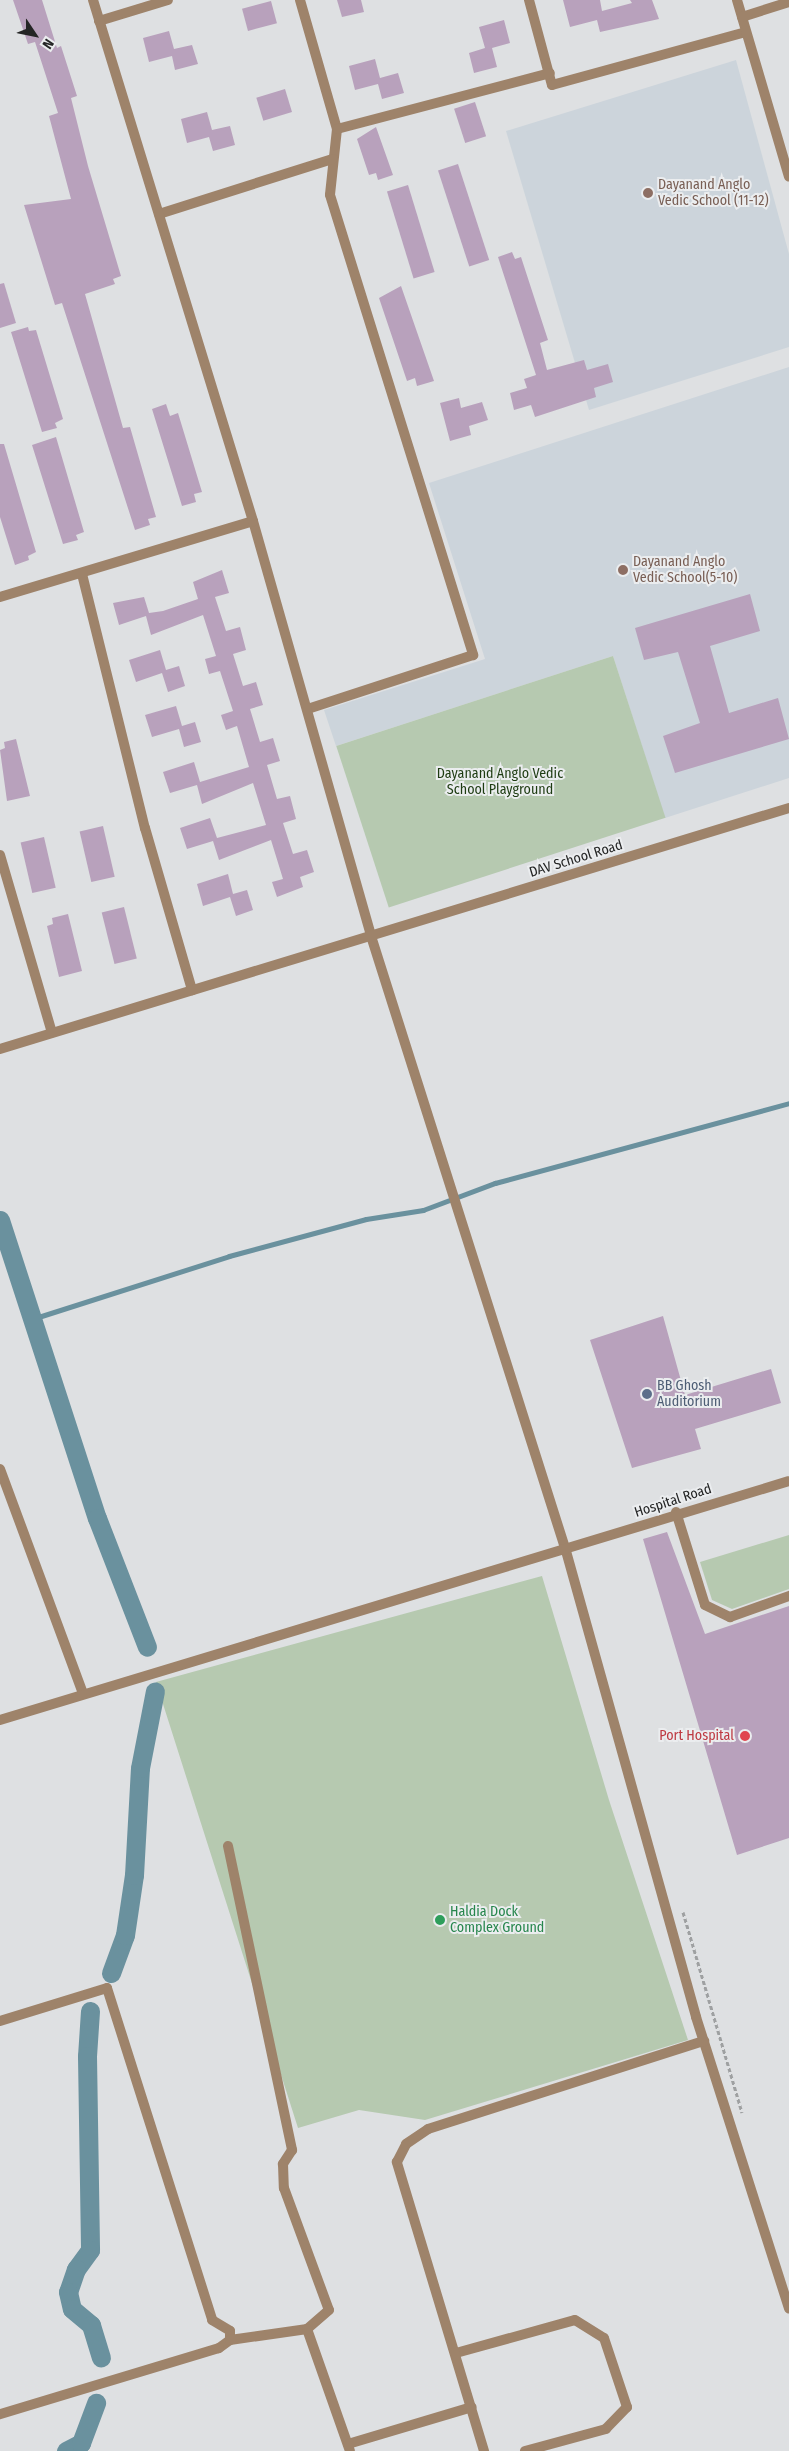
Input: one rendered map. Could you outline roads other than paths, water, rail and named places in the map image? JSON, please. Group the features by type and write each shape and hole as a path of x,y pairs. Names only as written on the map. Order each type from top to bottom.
{"street":[{"path":"93,0 254,521 371,936 450,1179 566,1551 704,2041 789,2309"},
{"path":"99,21 168,0"},
{"path":"300,0 337,129 332,160 330,195 358,297 473,655 308,709"},
{"path":"529,0 552,85 746,32"},
{"path":"736,0 789,177"},
{"path":"742,18 789,2"},
{"path":"337,129 550,73"},
{"path":"159,214 332,160"},
{"path":"0,597 254,521"},
{"path":"82,574 145,828 192,990"},
{"name":"DAV School Road","path":"0,1049 789,808"},
{"path":"0,856 52,1033"},
{"path":"0,1470 83,1693"},
{"name":"Hospital Road","path":"0,1720 83,1693 566,1551 676,1512 789,1481"},
{"path":"676,1512 705,1605 730,1617 789,1596"},
{"path":"0,2414 219,2348 230,2340 307,2329 329,2310 284,2188 282,2164 292,2150 228,1846"},
{"path":"0,2022 107,1988 212,2320 230,2331 230,2340"},
{"path":"484,2451 397,2162 406,2144 428,2129 704,2041"},
{"path":"456,2353 575,2320 604,2338 627,2407 606,2429 525,2451"},
{"path":"307,2329 349,2447 472,2407"}],"waterway":[{"path":"32,1319 229,1256 366,1219 423,1210 495,1183 789,1103"},
{"path":"0,1220 97,1518 147,1647"},
{"path":"111,1973 125,1935 134,1875 140,1768 155,1691"},
{"path":"90,2011 87,2056 90,2250 76,2269 68,2292 72,2309 91,2325 101,2358"},
{"path":"66,2451 81,2443 96,2403"}],"place":[{"name":"Dayanand Anglo Vedic School (11-12)","path":"648,193"},
{"name":"Dayanand Anglo Vedic School(5-10)","path":"623,570"},
{"name":"BB Ghosh Auditorium","path":"647,1394"},
{"name":"Port Hospital","path":"745,1736"},
{"name":"Haldia Dock Complex Ground","path":"440,1920"}],"park label":[{"name":"Dayanand Anglo Vedic School Playground","path":"500,782"}]}
